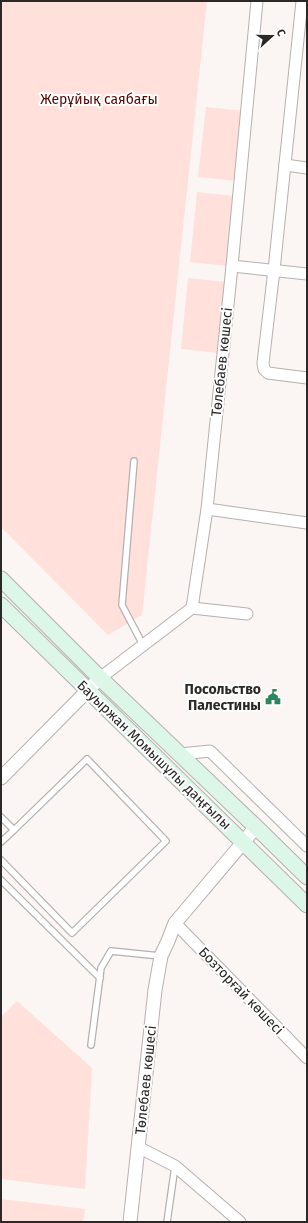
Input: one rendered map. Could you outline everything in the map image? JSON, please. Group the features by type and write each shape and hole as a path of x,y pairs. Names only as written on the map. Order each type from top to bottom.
{"main road":[{"name":"Бауыржан Момышұлы даңғылы","path":"1,579 100,678 307,877"},
{"name":"Бауыржан Момышұлы даңғылы","path":"1,605 87,691 307,905"}],"street":[{"name":"Төлебаев көшесі","path":"192,608 207,509 257,1"},
{"path":"302,1 263,363 264,369 268,373 307,378"},
{"path":"285,165 307,168"},
{"path":"232,266 307,274"},
{"path":"207,509 307,523"},
{"path":"1,778 100,678 192,608 247,614"},
{"path":"180,754 210,752 307,846"},
{"name":"Төлебаев көшесі","path":"130,1222 160,956 175,923 256,827"},
{"name":"Бозторғай көшесі","path":"175,923 307,1058"},
{"path":"138,1147 174,1166 240,1222"}],"lane":[{"path":"134,461 122,605 143,645"},
{"path":"1,842 87,759 166,841 72,933 1,860"},
{"path":"1,817 14,830"},
{"path":"1,880 100,978"},
{"path":"91,1045 101,968 111,951 160,956"},
{"path":"167,1222 174,1166"}],"green space":[{"name":"Жерұйық саябағы","path":"1,1 207,1 142,615 108,635 1,527"},
{"path":"206,107 244,111 236,181 198,177"},
{"path":"197,192 235,196 228,266 190,262"},
{"path":"188,278 226,282 219,353 181,349"},
{"path":"17,1001 92,1068 85,1189 1,1179 1,1017"},
{"path":"1,1199 85,1209 83,1222 1,1222"}],"place":[{"name":"Посольство Палестины","path":"273,697"}]}
